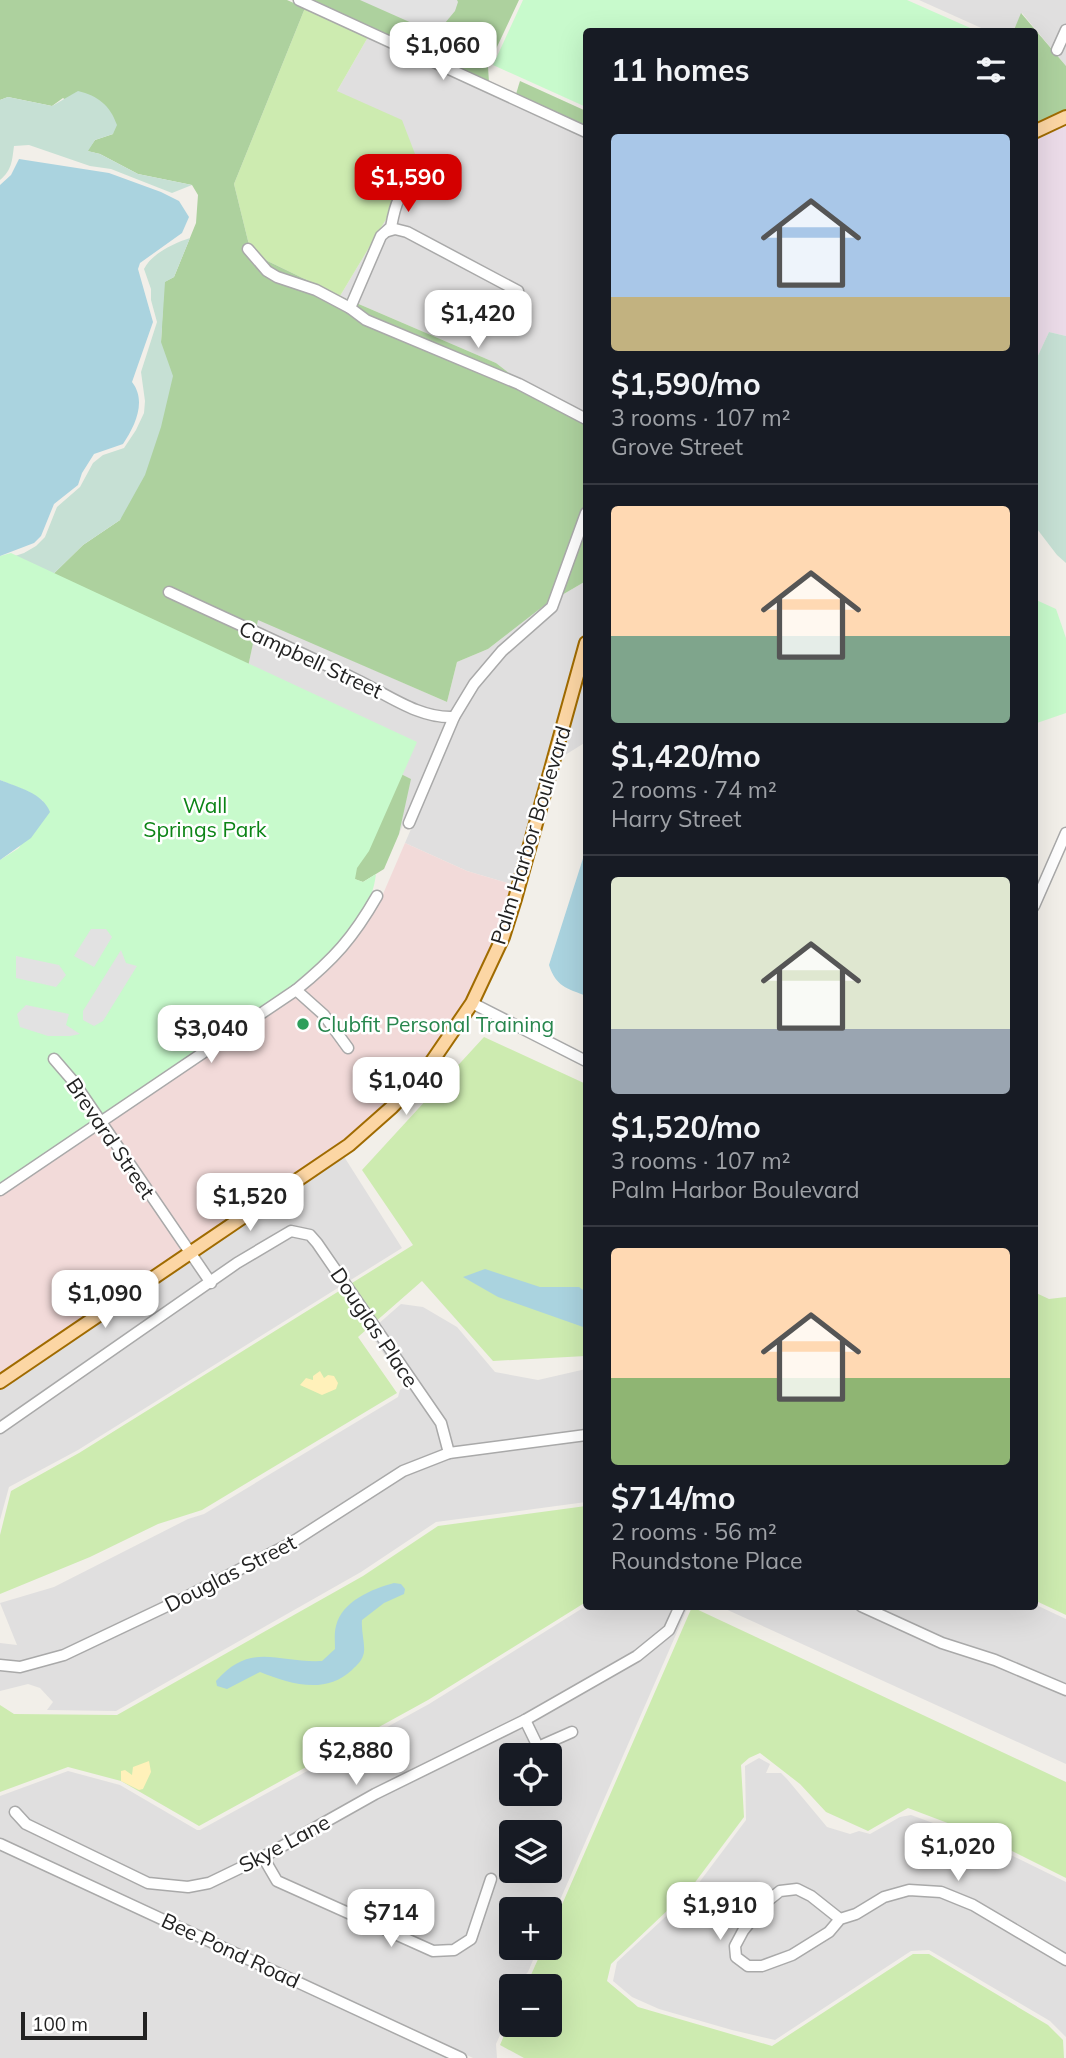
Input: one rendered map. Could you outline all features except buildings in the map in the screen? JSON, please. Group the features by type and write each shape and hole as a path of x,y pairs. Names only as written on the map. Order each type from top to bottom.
{"main road":[{"path":"1038,130 1066,117"},
{"name":"Palm Harbor Boulevard","path":"0,1382 324,1163 370,1128 424,1073 472,1003 503,937 583,654"}],"street":[{"path":"299,0 583,131"},
{"path":"1057,50 1066,30"},
{"path":"388,231 399,197 405,188 419,181"},
{"path":"351,308 381,236 395,229 420,238 518,291"},
{"path":"248,249 267,271 277,277 307,286 351,308 366,320 519,384 583,417"},
{"path":"409,823 454,717 489,664 552,607 583,521"},
{"name":"Campbell Street","path":"169,592 357,679 425,714 439,718 454,717"},
{"path":"1038,897 1066,834"},
{"path":"0,1190 296,990 325,967 342,949 361,925 377,895"},
{"path":"296,990 324,1014 348,1048"},
{"path":"472,1003 583,1060"},
{"name":"Brevard Street","path":"54,1059 73,1081 211,1283"},
{"name":"Douglas Place","path":"0,1428 291,1231 310,1235 317,1243 441,1423 449,1453"},
{"path":"449,1453 583,1435"},
{"name":"Douglas Street","path":"0,1665 20,1667 64,1655 291,1543 403,1471 449,1453"},
{"name":"Skye Lane","path":"15,1812 26,1824 148,1883 188,1887 209,1883 263,1857 375,1794 525,1720 637,1656 669,1630 678,1610"},
{"path":"870,1610 942,1643 995,1660 1066,1690"},
{"path":"525,1720 536,1743"},
{"path":"553,1743 572,1732"},
{"name":"Bee Pond Road","path":"0,1844 461,2058"},
{"path":"263,1857 277,1881 433,1951 454,1950 471,1940 491,1879"},
{"path":"840,1919 811,1896 797,1889 780,1892 765,1903 743,1931 735,1946 736,1957 748,1966 762,1966 792,1955 829,1932 840,1919 856,1914 884,1897 909,1890 941,1892 984,1911 1066,1960"}],"shaded area":[{"path":"360,0 458,2 455,11 440,29 441,36"},
{"path":"919,0 1066,0 1066,66 1038,32 1038,28 1034,28 1022,13 1014,28 981,28"},
{"path":"368,37 583,137 583,416 521,382 496,363 340,296 385,221 425,180 337,91"},
{"path":"1066,122 1066,336 1049,332 1038,355 1038,135"},
{"path":"583,583 583,637 514,885 467,871 405,843 457,722 478,687 505,654 555,610 562,595"},
{"path":"550,601 486,661 452,713 422,709 420,718 438,723 447,722 399,834 410,779 242,695 258,619 447,702 457,662 488,649"},
{"path":"583,669 583,744 557,760"},
{"path":"405,843 467,871 514,885 499,936 469,1001 436,1050 390,1104 347,1141 191,1246 107,1124 296,996 321,1018 347,1054 354,1049 328,1011 304,990 338,960 364,927 383,894"},
{"path":"91,929 106,929 112,937 94,967 74,956"},
{"path":"121,950 126,963 137,966 103,1021 94,1026 83,1020 83,1011"},
{"path":"16,956 59,965 66,975 56,987 16,978"},
{"path":"26,1005 69,1014 66,1025 80,1034 48,1036 20,1027 17,1014"},
{"path":"99,1129 183,1252 0,1376 0,1196"},
{"path":"343,1155 402,1248 78,1450 9,1487 0,1520 0,1387 188,1259 201,1277 196,1254"},
{"path":"401,1304 423,1307 457,1327 495,1372 538,1380 583,1370 583,1502 436,1522 361,1572 116,1711 47,1710 53,1702 40,1688 28,1684 0,1691 0,1643 17,1645 0,1603 54,1587 188,1519 204,1514 398,1397 400,1390 406,1386 369,1332"},
{"path":"1038,1606 1066,1619 1066,1764 728,1610 1038,1610"},
{"path":"583,1608 583,1610 687,1610 561,1897 499,1897 499,1960 533,1960 526,1974 499,1974 497,2058 473,2058 0,1839 0,1796 68,1771 120,1785 197,1830 429,1704"},
{"path":"759,1758 770,1764 766,1773 781,1773 827,1827 850,1834 859,1831 870,1834 900,1817 911,1815 980,1840 1066,1882 1066,2037 1050,2021 929,1950 911,1951 775,2040 659,2009 632,1997 613,1981 617,1962 692,1892 746,1820 745,1766"},
{"path":"0,1850 317,1995 450,2058 0,2058"}],"green space":[{"path":"0,0 287,0 305,8 234,184 251,253 340,296 496,363 521,382 583,416 583,509 550,601 488,649 457,662 447,702 258,620 242,695 411,779 399,834 384,869 363,882 354,879 40,587 83,545 120,520 161,342 164,282 174,277 196,223 198,195 192,185 138,174 100,154 87,151 95,140 113,134 63,98 52,106 8,97 0,100"},
{"path":"313,0 519,0 496,49 491,37 489,39 489,82"},
{"path":"523,0 907,0 970,28 583,28 583,106 493,65"},
{"path":"305,8 368,37 337,91 402,120 425,180 385,221 340,296 251,253 234,184"},
{"path":"1021,13 1034,28 1015,28"},
{"path":"1038,33 1066,66 1066,112 1038,125"},
{"path":"520,81 583,110 583,126 516,94"},
{"path":"78,91 102,102 117,125 113,134 95,140 88,151 100,154 138,174 192,185 172,193 111,169 90,166 29,145 14,146 9,169 0,180 0,100 8,97 52,106"},
{"path":"190,238 174,277 165,282 161,342 173,376 161,427 145,475 120,520 83,545 40,587 0,561 36,546 45,537 57,507 80,487 93,463 103,455 124,448 136,430 144,413 141,372 157,322 144,269 157,254"},
{"path":"1049,332 1066,336 1066,563 1038,530 1038,355"},
{"path":"583,533 583,583 562,595"},
{"name":"Wall Springs Park","path":"11,553 417,742 369,851 357,868 355,879 363,882 376,874 369,901 355,926 336,949 287,991 102,1116 84,1105 94,1122 0,1185 0,860 19,848 43,801 0,780 0,556"},
{"path":"1038,601 1056,609 1066,638 1066,713 1038,723"},
{"path":"484,1037 583,1083 583,1356 493,1361 422,1281 358,1337 397,1393 202,1510 158,1524 90,1557 0,1594 0,1535 11,1491 79,1453 413,1245 362,1170"},
{"path":"1038,1294 1049,1299 1066,1297 1066,1615 1038,1602"},
{"path":"583,1506 583,1604 428,1700 199,1826 121,1781 68,1767 0,1792 0,1705 14,1714 117,1715 363,1576 438,1526"},
{"path":"691,1610 698,1610 1066,1782 1066,1878 982,1836 908,1808 868,1831 826,1812 800,1784 760,1753 741,1765 744,1817 690,1889 611,1964 607,1981 638,2007 772,2046 913,1954 929,1954 1048,2025 1063,2040 1064,2058 524,2058 500,2045 503,2037 562,2037 562,1974 531,1974 538,1960 562,1960 562,1905"}],"sand":[{"path":"320,1371 324,1378 328,1375 334,1376 338,1383 336,1389 322,1395 300,1385 306,1378 313,1380 313,1376"},
{"path":"149,1761 151,1772 143,1789 139,1790 121,1781 121,1771 125,1770 132,1775 133,1767"}],"water":[{"path":"19,159 109,173 179,201 189,217 182,233 140,263 138,269 153,322 132,382 139,397 139,405 127,437 123,444 94,454 78,485 54,504 41,536 34,543 0,556 0,185 11,175"},
{"path":"0,780 36,795 47,805 50,812 31,838 0,860"},
{"path":"583,858 583,995 559,982 549,965"},
{"path":"485,1269 540,1287 579,1287 583,1290 583,1327 498,1297 463,1277"},
{"path":"394,1583 401,1584 405,1589 404,1594 384,1603 362,1620 363,1655 356,1666 342,1678 330,1683 307,1685 260,1672 227,1689 217,1686 216,1681 229,1669 241,1661 253,1658 322,1661 335,1649 336,1626 344,1610 359,1597"}],"place":[{"name":"Clubfit Personal Training","path":"303,1024"}]}
